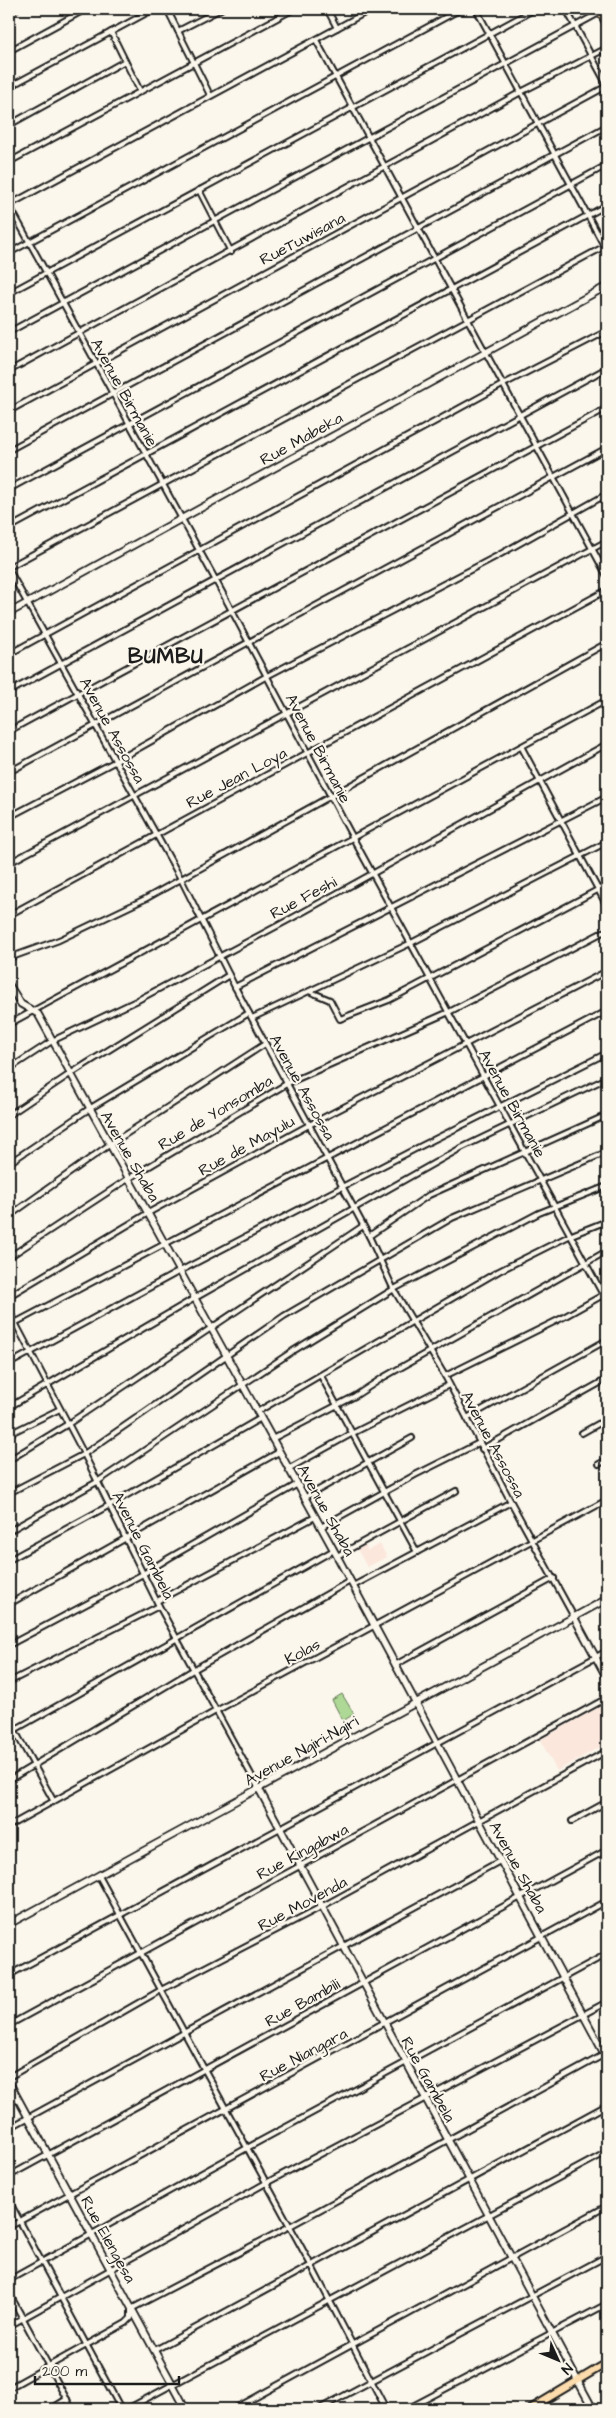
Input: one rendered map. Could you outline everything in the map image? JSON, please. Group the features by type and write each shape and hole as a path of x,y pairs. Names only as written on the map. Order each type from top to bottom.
{"highway":[{"path":"600,10 607,20"}],"main road":[{"path":"530,2409 607,2363"}],"street":[{"path":"9,13 16,9"},
{"path":"9,51 86,9"},
{"path":"9,88 154,9"},
{"path":"167,9 210,95"},
{"path":"178,31 221,9"},
{"path":"9,162 294,9"},
{"path":"326,9 337,28"},
{"path":"9,205 372,9"},
{"path":"9,253 461,9"},
{"path":"476,9 537,124 606,246 607,251"},
{"path":"9,293 535,9"},
{"path":"566,9 607,86"},
{"path":"9,332 575,26 600,10"},
{"path":"111,32 140,91"},
{"path":"316,40 607,576"},
{"path":"9,371 231,252 521,92 607,48"},
{"path":"9,125 125,61"},
{"name":"RueTuwisana","path":"9,411 607,86"},
{"path":"9,450 607,126"},
{"path":"9,490 607,165"},
{"path":"199,190 231,252"},
{"name":"Avenue Birmanie","path":"9,205 111,394 215,579 390,908 511,1123 556,1206 569,1236 607,1302"},
{"path":"9,528 607,205"},
{"path":"9,569 162,484 606,246"},
{"name":"Rue Mabeka","path":"9,613 607,286"},
{"path":"9,654 504,384 607,331"},
{"path":"9,692 215,579 465,447 607,368"},
{"path":"9,731 607,408"},
{"path":"9,772 607,448"},
{"path":"9,817 267,676 497,556 607,494"},
{"path":"9,863 607,541"},
{"name":"Avenue Assossa","path":"9,569 181,879 265,1044 369,1236 394,1289 450,1385 479,1444 574,1616"},
{"name":"Rue Jean Loya","path":"9,916 156,834 607,590"},
{"path":"9,958 59,940 145,899 607,643"},
{"path":"9,1024 522,748 607,700"},
{"name":"Rue Feshi","path":"9,1069 52,1040 136,1001 372,874 607,744"},
{"path":"522,748 607,906"},
{"path":"235,987 496,855 561,818 607,796"},
{"path":"252,1018 311,992 411,943 607,842"},
{"path":"311,992 330,1000 338,1017 343,1018 389,1000 607,885"},
{"name":"Rue de Yonsomba","path":"9,1256 128,1179 288,1084 449,1012 607,930"},
{"name":"Rue de Mayulu","path":"9,1296 148,1213 308,1125 607,970"},
{"path":"9,1115 70,1074 229,975"},
{"name":"Avenue Shaba","path":"9,986 17,1000 38,1014 88,1109 148,1213 296,1485 321,1527 606,2055"},
{"path":"9,1326 607,1011"},
{"path":"9,1163 88,1109 249,1013"},
{"path":"9,1216 109,1145 265,1044"},
{"path":"9,1364 180,1271 607,1053"},
{"path":"9,1407 194,1298 461,1148 607,1078"},
{"path":"369,1236 429,1195 607,1115"},
{"path":"9,1493 84,1454 284,1316 452,1218 607,1152"},
{"path":"9,1530 97,1482 293,1351 394,1289 485,1239 556,1206 607,1186"},
{"path":"257,1412 499,1272 569,1236 607,1220"},
{"path":"9,1460 68,1424 363,1226"},
{"path":"272,1440 338,1406 584,1262 607,1251"},
{"path":"445,1376 560,1319 603,1295"},
{"name":"Avenue Gambela","path":"9,1311 32,1352 108,1506 193,1670 259,1789"},
{"path":"467,1418 607,1340"},
{"path":"321,1376 417,1552"},
{"path":"482,1449 607,1379"},
{"path":"288,1469 353,1433 450,1385"},
{"path":"9,1434 60,1410"},
{"path":"9,1560 108,1506 261,1418"},
{"path":"582,1433 607,1419"},
{"path":"304,1498 412,1438"},
{"path":"321,1527 479,1444"},
{"path":"9,1604 279,1452"},
{"path":"599,1464 607,1460"},
{"path":"9,1644 143,1574 296,1485"},
{"path":"9,1732 335,1553 401,1522 456,1491"},
{"name":"Kolas","path":"9,1826 216,1711 607,1500"},
{"path":"9,1780 193,1670 352,1584 511,1502"},
{"path":"9,1682 315,1517"},
{"path":"395,1664 554,1578"},
{"name":"Avenue Ngiri-Ngiri","path":"9,1924 607,1599"},
{"path":"574,1616 607,1678"},
{"path":"9,1975 280,1830 607,1651"},
{"name":"Rue Kingabwa","path":"9,2025 607,1698"},
{"path":"9,1720 53,1800"},
{"name":"Rue Movenda","path":"9,2077 161,1990 321,1907 607,1751"},
{"name":"Rue Gambela","path":"259,1789 405,2064 577,2380"},
{"path":"572,1821 607,1802"},
{"name":"Rue Bambili","path":"9,2176 607,1850"},
{"path":"9,2128 500,1861"},
{"path":"99,1876 227,2109 386,2409"},
{"name":"Rue Niangara","path":"9,2227 607,1901"},
{"path":"9,2280 247,2148 607,1954"},
{"path":"9,2326 111,2271 266,2183 607,2002"},
{"path":"9,2388 126,2323 131,2318 131,2309 290,2226 606,2055"},
{"name":"Rue Elengesa","path":"9,2082 186,2409"},
{"path":"154,2350 607,2105"},
{"path":"127,2409 607,2152"},
{"path":"9,2201 121,2409"},
{"path":"234,2409 352,2343 607,2206"},
{"path":"319,2409 607,2256"},
{"path":"9,2292 72,2409"},
{"path":"408,2409 607,2304"},
{"path":"577,2380 593,2409"},
{"path":"50,2409 67,2399"}],"shaded area":[{"path":"380,1544 387,1557 367,1567 357,1549 365,1545 368,1550"},
{"path":"607,1703 607,1743 557,1771 540,1740"}],"green space":[{"path":"342,1694 354,1714 343,1721 332,1700"}],"district":[{"name":"BUMBU","path":"166,656"}]}
